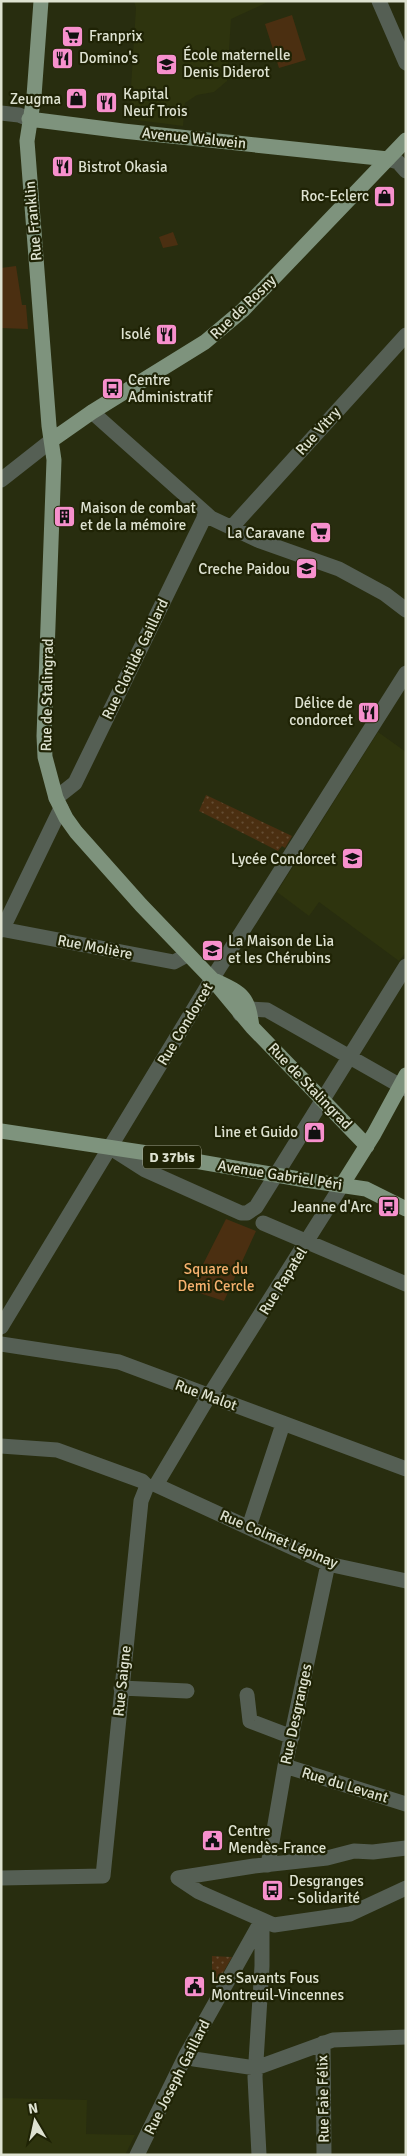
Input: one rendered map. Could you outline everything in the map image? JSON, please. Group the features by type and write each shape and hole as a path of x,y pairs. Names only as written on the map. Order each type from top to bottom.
{"main road":[{"name":"Rue Franklin","path":"41,1 34,96 27,141 49,426 52,440"},
{"name":"Avenue Walwein","path":"29,119 95,128 388,159"},
{"name":"Rue de Rosny","path":"52,440 92,412 175,363 213,336 243,310 406,140"},
{"name":"Rue de Stalingrad","path":"52,440 54,460 44,736 45,757 59,803 76,832 187,955 212,979 241,994 247,1001 245,1012 252,1027 367,1146"},
{"name":"Rue Rapatel","path":"342,1185 404,1083"},
{"name":"Avenue Gabriel Péri","path":"1,1131 366,1189 406,1209"}],"street":[{"path":"379,1 406,63"},
{"name":"Avenue Walwein","path":"1,113 19,115 29,119"},
{"path":"388,159 398,162 406,171"},
{"name":"Rue Vitry","path":"231,528 406,335"},
{"path":"92,412 206,514 260,541 339,569 385,594 406,610"},
{"path":"1,480 52,440"},
{"name":"Rue Clotilde Gaillard","path":"2,929 59,803 75,783 206,514"},
{"name":"Rue Condorcet","path":"1,1327 212,979 406,673"},
{"name":"Rue Molière","path":"2,929 174,962 187,955"},
{"path":"109,1147 145,1170 241,1213 247,1213 256,1207 350,1058 396,979 406,966"},
{"path":"245,1012 267,1010 350,1058 404,1083"},
{"name":"Rue Rapatel","path":"152,1485 342,1185"},
{"path":"263,1223 306,1243 406,1284"},
{"name":"Rue Malot","path":"1,1344 119,1362 406,1469"},
{"path":"249,1527 283,1424"},
{"name":"Rue Colmet Lépinay","path":"1,1446 56,1450 152,1485 328,1564 406,1581"},
{"name":"Rue Saigne","path":"1,1878 103,1876 141,1501 152,1485"},
{"name":"Rue Desgranges","path":"268,1864 285,1766 328,1564"},
{"path":"121,1688 187,1692"},
{"path":"247,1695 250,1721 292,1736"},
{"name":"Rue du Levant","path":"285,1766 406,1804"},
{"path":"406,1848 354,1852 327,1858 268,1864 178,1878 199,1892 274,1925 350,1914 406,1888"},
{"path":"259,2155 256,2068 262,1966 262,1920"},
{"name":"Rue Joseph Gaillard","path":"137,2155 186,2055 262,1920"},
{"path":"186,2055 194,2060 256,2068 323,2042 406,2037"},
{"name":"Rue Faie Félix","path":"323,2042 324,2155"}],"shaded area":[{"path":"134,1 270,1 231,19 227,81 214,92 197,95 185,103 183,126 129,119 136,8"},
{"name":"Lycée Condorcet","path":"378,732 406,752 406,952 399,961 319,902 309,916 277,892"},
{"path":"1,2098 87,2100 86,2134 135,2135 125,2155 1,2155"}],"green space":[{"path":"292,15 306,60 279,68 265,24"},
{"path":"173,232 178,245 163,248 159,237"},
{"path":"16,266 22,305 26,305 28,329 1,328 1,268"},
{"path":"206,795 292,836 285,848 282,846 278,851 199,811"},
{"name":"Square du Demi Cercle","path":"226,1219 256,1231 224,1301 190,1290"},
{"path":"212,1956 232,1957 216,1985 212,1984"}],"place":[{"name":"Franprix","path":"73,36"},
{"name":"Domino's","path":"63,58"},
{"name":"École maternelle Denis Diderot","path":"167,64"},
{"name":"Zeugma","path":"77,99"},
{"name":"Kapital Neuf Trois","path":"107,103"},
{"name":"Bistrot Okasia","path":"62,167"},
{"name":"Roc-Eclerc","path":"385,196"},
{"name":"Isolé","path":"167,334"},
{"name":"Centre Administratif","path":"112,389"},
{"name":"Maison de combat et de la mémoire","path":"64,517"},
{"name":"La Caravane","path":"321,533"},
{"name":"Creche Paidou","path":"306,569"},
{"name":"Délice de condorcet","path":"369,712"},
{"name":"Lycée Condorcet","path":"352,859"},
{"name":"La Maison de Lia et les Chérubins","path":"212,950"},
{"name":"Line et Guido","path":"314,1132"},
{"name":"Jeanne d'Arc","path":"388,1207"},
{"name":"Centre Mendès-France","path":"212,1840"},
{"name":"Desgranges - Solidarité","path":"273,1890"},
{"name":"Les Savants Fous Montreuil-Vincennes","path":"195,1987"}]}
